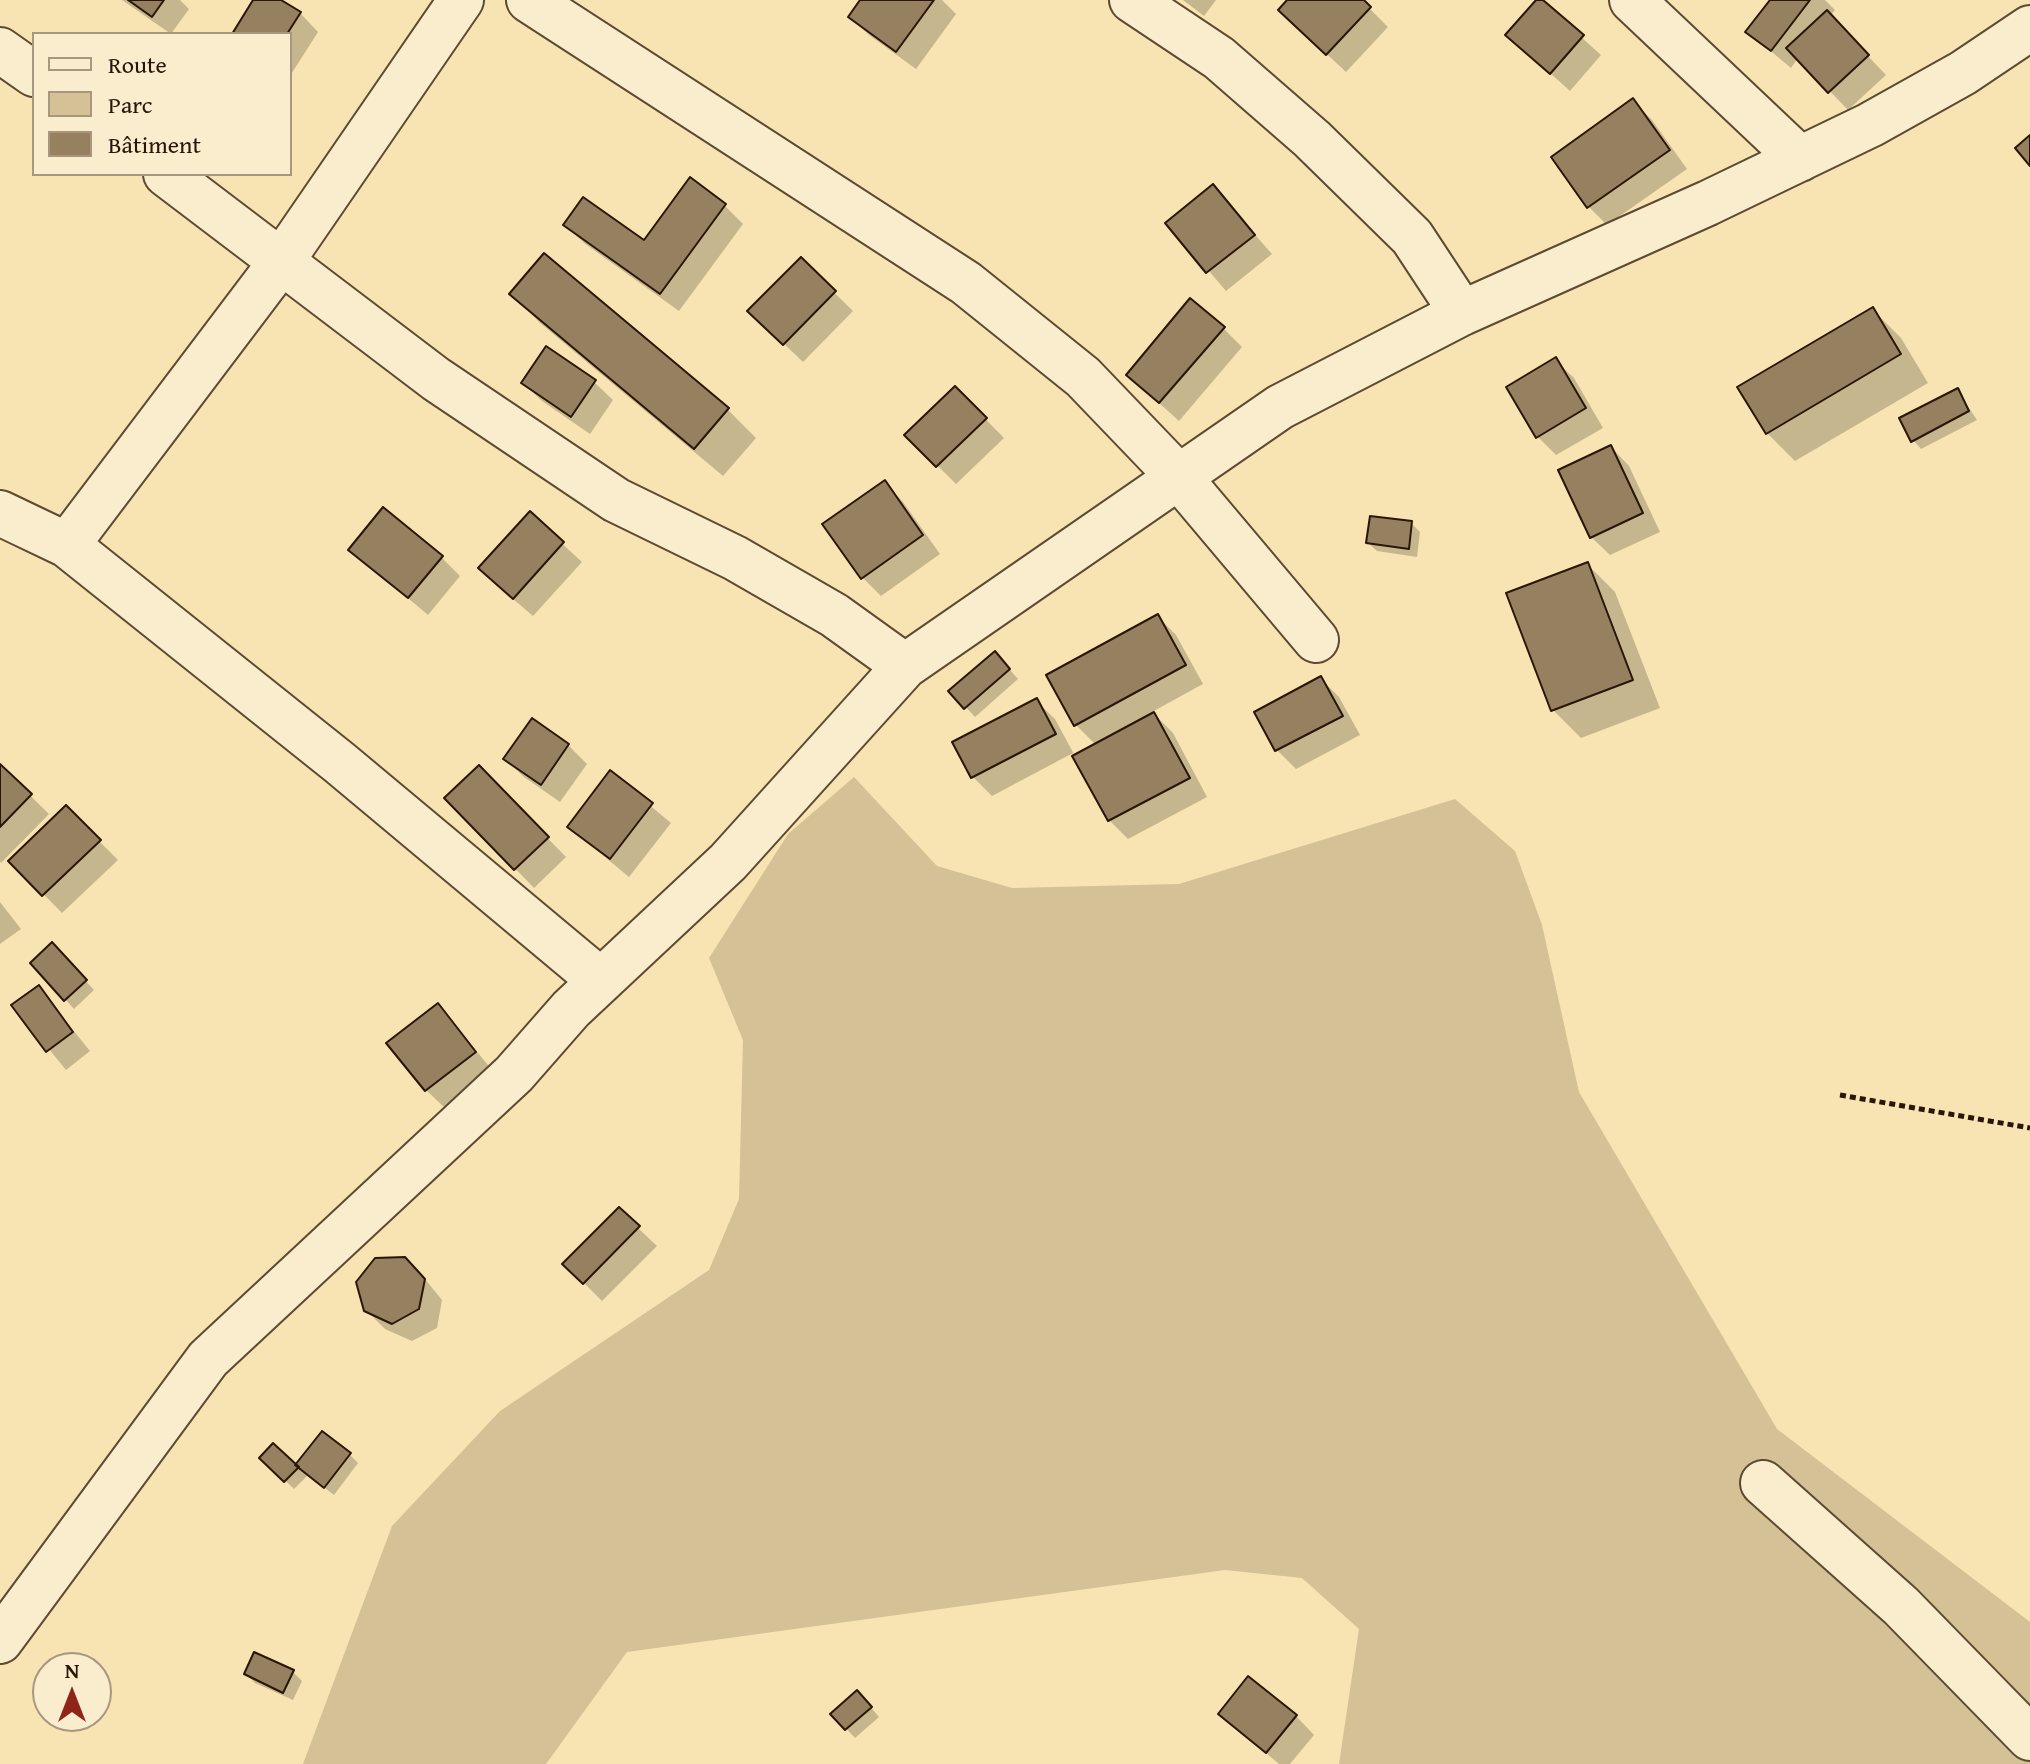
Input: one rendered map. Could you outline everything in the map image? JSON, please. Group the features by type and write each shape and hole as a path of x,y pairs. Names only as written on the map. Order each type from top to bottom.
{"street":[{"path":"67,545 281,262 461,0"},
{"path":"529,0 966,283 1083,377 1177,475 1316,640"},
{"path":"1132,0 1219,58 1312,139 1412,237 1462,313"},
{"path":"1642,3 1800,159"},
{"path":"0,1641 208,1359 514,1074 601,981 728,862 905,666 1177,475 1280,407 1462,313 1800,159 1963,73 2030,28"},
{"path":"0,50 32,73"},
{"path":"169,176 436,379 616,500 735,558 834,615 905,666"},
{"path":"0,513 67,545 340,763 601,981"},
{"path":"1763,1483 1901,1606 2030,1738"}],"path":[{"path":"1840,1095 2030,1128"}],"green space":[{"path":"854,777 937,866 1012,888 1179,884 1455,799 1515,851 1542,925 1579,1092 1777,1429 2030,1622 2030,1764 1339,1764 1359,1629 1302,1578 1225,1570 627,1652 546,1764 303,1764 392,1526 500,1411 709,1270 739,1199 743,1040 709,958 788,834"}],"building":[{"path":"128,0 164,0 152,17"},
{"path":"253,0 281,0 301,12 288,32 233,32"},
{"path":"860,0 934,0 896,52 848,17"},
{"path":"1287,0 1364,0 1371,7 1326,55 1278,10"},
{"path":"1536,0 1543,0 1584,35 1550,74 1505,35"},
{"path":"1770,0 1810,0 1771,51 1745,32"},
{"path":"1827,10 1869,55 1828,93 1786,48"},
{"path":"1633,98 1670,150 1587,208 1551,157"},
{"path":"2030,135 2030,166 2015,148"},
{"path":"690,177 726,204 660,294 563,225 583,197 644,240"},
{"path":"1213,184 1255,235 1206,273 1165,223"},
{"path":"544,253 729,408 694,449 509,294"},
{"path":"801,257 836,291 783,345 747,311"},
{"path":"1190,298 1225,327 1159,403 1126,375"},
{"path":"1873,307 1901,354 1766,434 1737,387"},
{"path":"546,346 596,380 571,417 521,383"},
{"path":"1556,357 1586,408 1536,438 1506,387"},
{"path":"955,386 987,418 936,467 904,435"},
{"path":"1958,388 1969,411 1911,442 1899,418"},
{"path":"1611,445 1643,513 1590,538 1558,470"},
{"path":"885,480 923,535 861,579 822,524"},
{"path":"383,507 443,556 408,598 348,550"},
{"path":"530,511 564,542 513,599 478,568"},
{"path":"1370,516 1412,521 1409,549 1366,543"},
{"path":"1588,562 1633,680 1551,711 1506,593"},
{"path":"1158,614 1186,665 1074,726 1046,675"},
{"path":"995,651 1010,669 964,709 948,691"},
{"path":"1321,676 1343,716 1275,751 1254,712"},
{"path":"1037,698 1056,734 971,778 952,742"},
{"path":"1154,712 1190,778 1108,821 1072,756"},
{"path":"532,718 569,744 541,785 503,759"},
{"path":"0,764 32,794 0,827"},
{"path":"479,765 549,837 514,870 444,798"},
{"path":"610,770 653,803 610,859 567,827"},
{"path":"66,805 101,840 42,896 8,861"},
{"path":"52,942 87,980 64,1001 30,963"},
{"path":"39,985 73,1032 46,1052 11,1005"},
{"path":"438,1003 476,1052 425,1091 386,1043"},
{"path":"619,1207 640,1226 583,1284 562,1264"},
{"path":"405,1257 425,1279 419,1309 392,1324 364,1311 356,1282 375,1258"},
{"path":"322,1431 351,1453 324,1488 295,1465"},
{"path":"273,1443 299,1467 284,1482 259,1458"},
{"path":"254,1652 294,1670 283,1693 244,1674"},
{"path":"1248,1676 1297,1715 1266,1753 1218,1714"},
{"path":"857,1690 872,1707 845,1730 830,1714"}]}
